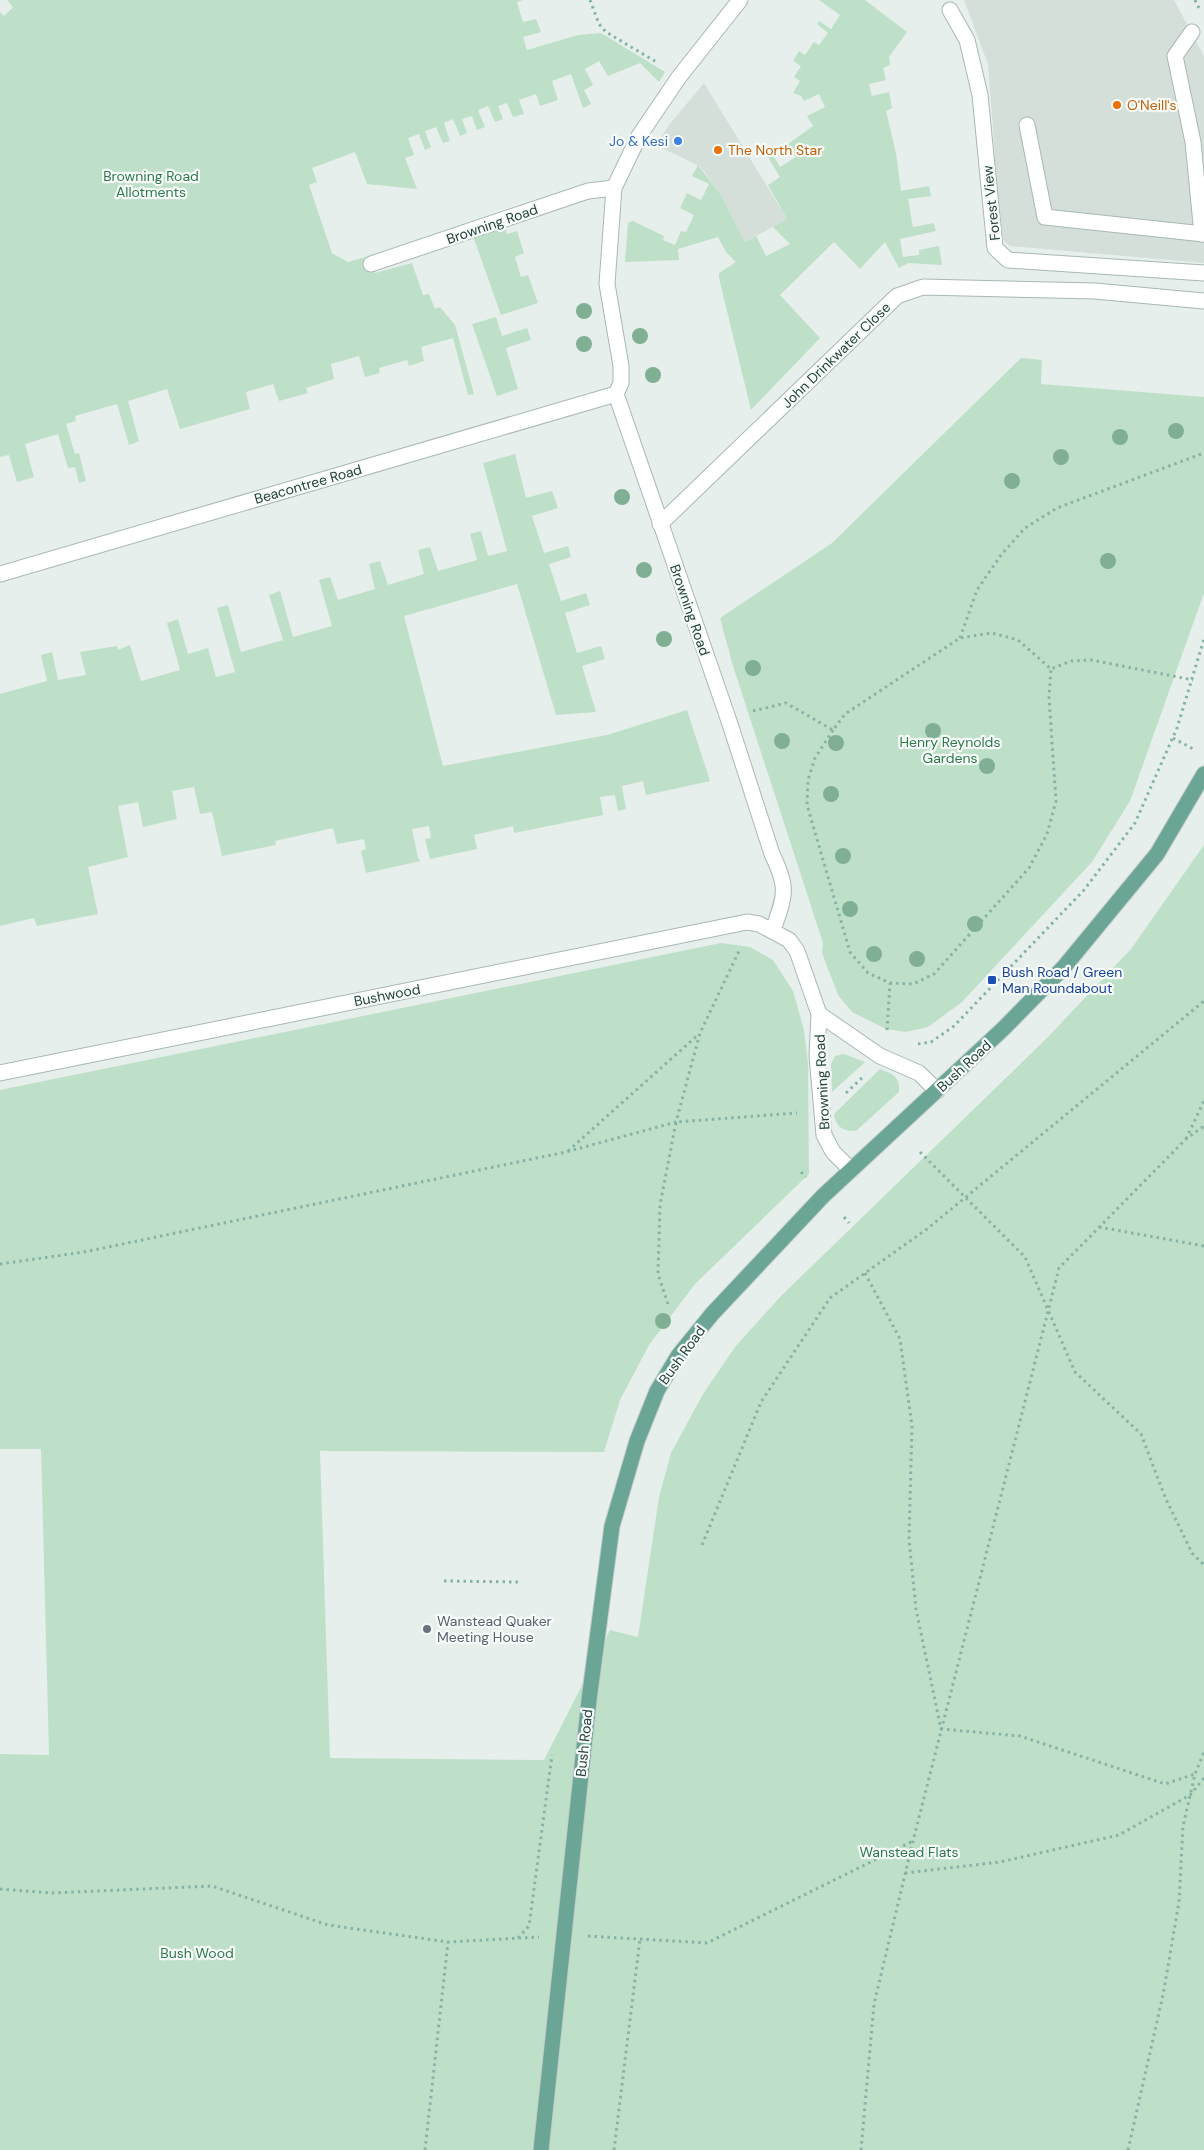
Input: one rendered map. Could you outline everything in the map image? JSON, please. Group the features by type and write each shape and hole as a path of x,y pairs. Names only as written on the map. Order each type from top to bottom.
{"main road":[{"name":"Bush Road","path":"541,2150 589,1700 612,1526 637,1441 656,1391 678,1356 712,1314 823,1196 1004,1029 1057,974 1120,902 1157,854 1204,774"}],"street":[{"path":"616,394 621,383 621,366 607,284 614,188 639,136 680,76 740,0"},
{"name":"Forest View","path":"950,10 967,40 980,95 995,248 1008,260 1204,273"},
{"path":"1027,125 1045,217 1203,234 1193,142 1175,56 1192,32"},
{"name":"Browning Road","path":"372,264 588,191 614,188"},
{"name":"John Drinkwater Close","path":"660,524 897,296 922,287 1095,291 1204,301"},
{"name":"Browning Road","path":"616,394 729,721 772,854 782,875 785,895 773,930 789,940 797,952 819,1014 817,1056 824,1135 833,1152 851,1170"},
{"name":"Beacontree Road","path":"0,574 616,394"},
{"name":"Bushwood","path":"0,1073 747,922 773,930"},
{"name":"Browning Road","path":"819,1014 880,1056 919,1073 937,1091"}],"path":[{"path":"590,0 599,24 606,32 680,76"},
{"path":"960,638 977,590 1001,555 1025,528 1057,508 1204,453"},
{"path":"992,633 1018,640 1051,669 1049,697 1056,802 1047,834 1029,868 934,974 912,984 890,983 868,973 850,952 807,805 808,780 815,758 845,714 960,638 992,633"},
{"path":"914,1045 931,1042 954,1026 1084,890 1135,823 1173,738 1193,680 1204,638"},
{"path":"1051,669 1071,662 1091,660 1193,680"},
{"path":"748,712 786,703 833,730"},
{"path":"1173,738 1196,751"},
{"path":"668,1304 658,1274 660,1205 676,1122 700,1033 742,944 747,922"},
{"path":"886,1029 890,983"},
{"path":"702,1545 761,1402 830,1298 966,1197 1204,1001"},
{"path":"566,1152 700,1033"},
{"path":"840,1098 868,1073"},
{"path":"1186,1139 1204,1101"},
{"path":"0,1264 84,1252 566,1152 676,1122 806,1113"},
{"path":"861,2150 874,2004 912,1840 1059,1268 1186,1139 1204,1126"},
{"path":"920,1152 1025,1257 1075,1372 1141,1434 1165,1497 1184,1537 1192,1553 1204,1565"},
{"path":"801,1172 806,1178"},
{"path":"844,1217 848,1223"},
{"path":"1098,1227 1204,1246"},
{"path":"865,1273 900,1339 912,1426 909,1539 916,1609 941,1729"},
{"path":"444,1581 518,1582"},
{"path":"941,1729 1020,1736 1165,1784 1196,1774"},
{"path":"1128,2150 1164,1994 1179,1902 1183,1826 1190,1795 1204,1752"},
{"path":"518,1938 529,1926 552,1754"},
{"path":"904,1873 1000,1862 1119,1835 1190,1795 1204,1778"},
{"path":"588,1936 708,1943 912,1840"},
{"path":"0,1889 51,1893 212,1886 328,1926 448,1942 540,1937"},
{"path":"614,2150 640,1939"},
{"path":"425,2150 448,1942"}],"shaded area":[{"path":"964,0 1174,0 1204,56 1204,263 1010,246 1002,239 993,170 995,157 988,64"},
{"path":"704,83 787,219 745,242 721,195 701,167 656,145 669,125"}],"green space":[{"name":"Browning Road Allotments","path":"7,0 523,0 517,2 523,22 536,19 541,32 523,37 527,50 578,35 601,33 665,72 659,82 640,63 608,76 599,61 585,69 593,85 584,90 591,104 583,108 571,74 552,81 558,100 540,106 536,94 519,100 524,114 513,117 507,103 498,106 503,119 495,122 488,106 478,110 485,127 477,130 472,116 462,119 467,133 460,136 453,119 444,123 450,141 443,143 436,127 425,131 431,147 425,150 419,134 408,138 414,155 405,158 417,189 367,184 355,152 312,168 317,182 309,185 332,253 348,262 369,256 375,273 412,263 423,295 429,294 435,309 440,307 455,325 474,394 468,395 453,338 421,347 424,361 409,366 407,360 379,368 380,373 365,377 359,356 331,364 334,379 306,388 308,393 279,401 273,384 246,392 250,409 180,429 167,389 128,401 139,441 129,445 117,404 75,416 76,421 66,424 75,454 79,453 86,481 79,483 75,467 68,468 58,434 25,444 34,477 17,482 9,455 0,457 0,12 4,16 13,7"},
{"path":"819,0 865,0 907,32 889,57 890,65 883,68 886,80 869,84 872,96 889,92 892,108 886,111 896,153 901,191 929,186 931,196 908,199 913,227 934,223 936,231 900,239 903,257 919,255 919,250 939,246 942,265 908,263 899,268 885,242 860,269 834,242 780,295 820,338 751,410 719,278 719,273 736,262 726,252 718,237 678,249 679,260 625,262 628,223 633,221 664,236 663,240 675,245 681,231 686,232 694,215 680,208 687,193 701,200 709,184 692,176 698,165 721,195 745,242 756,236 766,256 790,244 773,227 787,219 768,185 780,177 766,154 771,152 780,167 796,157 788,144 813,126 807,116 825,107 819,94 804,101 801,96 793,93 800,81 794,77 801,66 793,61 799,51 805,55 814,42 819,45 828,33 817,24 819,21 831,29 840,15"},
{"path":"505,226 507,234 517,231 524,253 515,257 521,277 528,275 538,303 501,315 473,236"},
{"path":"496,317 502,336 527,328 531,340 506,348 518,389 497,396 472,324"},
{"name":"Henry Reynolds Gardens","path":"1021,358 1042,360 1041,384 1204,397 1204,593 1130,801 1092,862 962,1002 928,1027 906,1032 886,1029 852,1012 838,995 822,953 823,943 733,666 720,618 832,543"},
{"path":"515,454 526,498 552,491 558,508 532,516 544,553 568,546 571,557 549,564 561,601 586,593 590,605 565,613 577,653 601,646 605,659 582,666 596,712 556,715 517,584 404,616 443,766 607,735 687,710 710,781 646,795 643,781 622,786 626,809 618,811 615,795 600,797 603,815 514,833 513,826 474,835 477,849 430,859 425,839 431,838 429,826 412,829 418,858 421,861 366,873 361,851 366,849 364,839 337,844 333,828 275,841 276,845 222,856 212,812 200,814 194,787 172,791 177,819 143,827 138,802 118,806 128,857 88,867 98,914 37,926 34,918 0,926 0,694 47,681 41,655 52,652 58,680 86,675 80,652 117,646 118,650 130,645 141,681 180,670 167,623 178,619 188,654 208,648 216,677 235,672 217,608 228,605 241,652 283,640 269,595 280,591 293,637 332,626 319,580 330,577 338,600 375,589 369,564 380,561 388,585 424,574 418,550 430,547 438,571 477,560 470,534 481,531 488,556 507,551 483,463"},
{"path":"1204,845 1204,2150 0,2150 0,1754 49,1755 41,1449 0,1449 0,1090 721,943 750,947 773,960 793,991 804,1030 808,1063 809,1174 695,1284 649,1345 620,1400 604,1452 320,1451 330,1758 544,1760 610,1630 638,1637 659,1497 671,1453 703,1394 735,1347 781,1296 1047,1038 1131,949"},
{"path":"844,1054 865,1062 832,1092 831,1064 835,1056"},
{"path":"880,1069 897,1079 899,1092 856,1131 847,1131 841,1128 836,1122 834,1114"}],"place":[{"name":"O'Neill's","path":"1117,105"},
{"name":"Jo & Kesi","path":"678,141"},
{"name":"The North Star","path":"718,150"},
{"name":"Bush Road / Green Man Roundabout","path":"992,980"},
{"name":"Wanstead Quaker Meeting House","path":"427,1629"}],"park label":[{"name":"Wanstead Flats","path":"909,1852"},
{"name":"Bush Wood","path":"197,1953"}]}
